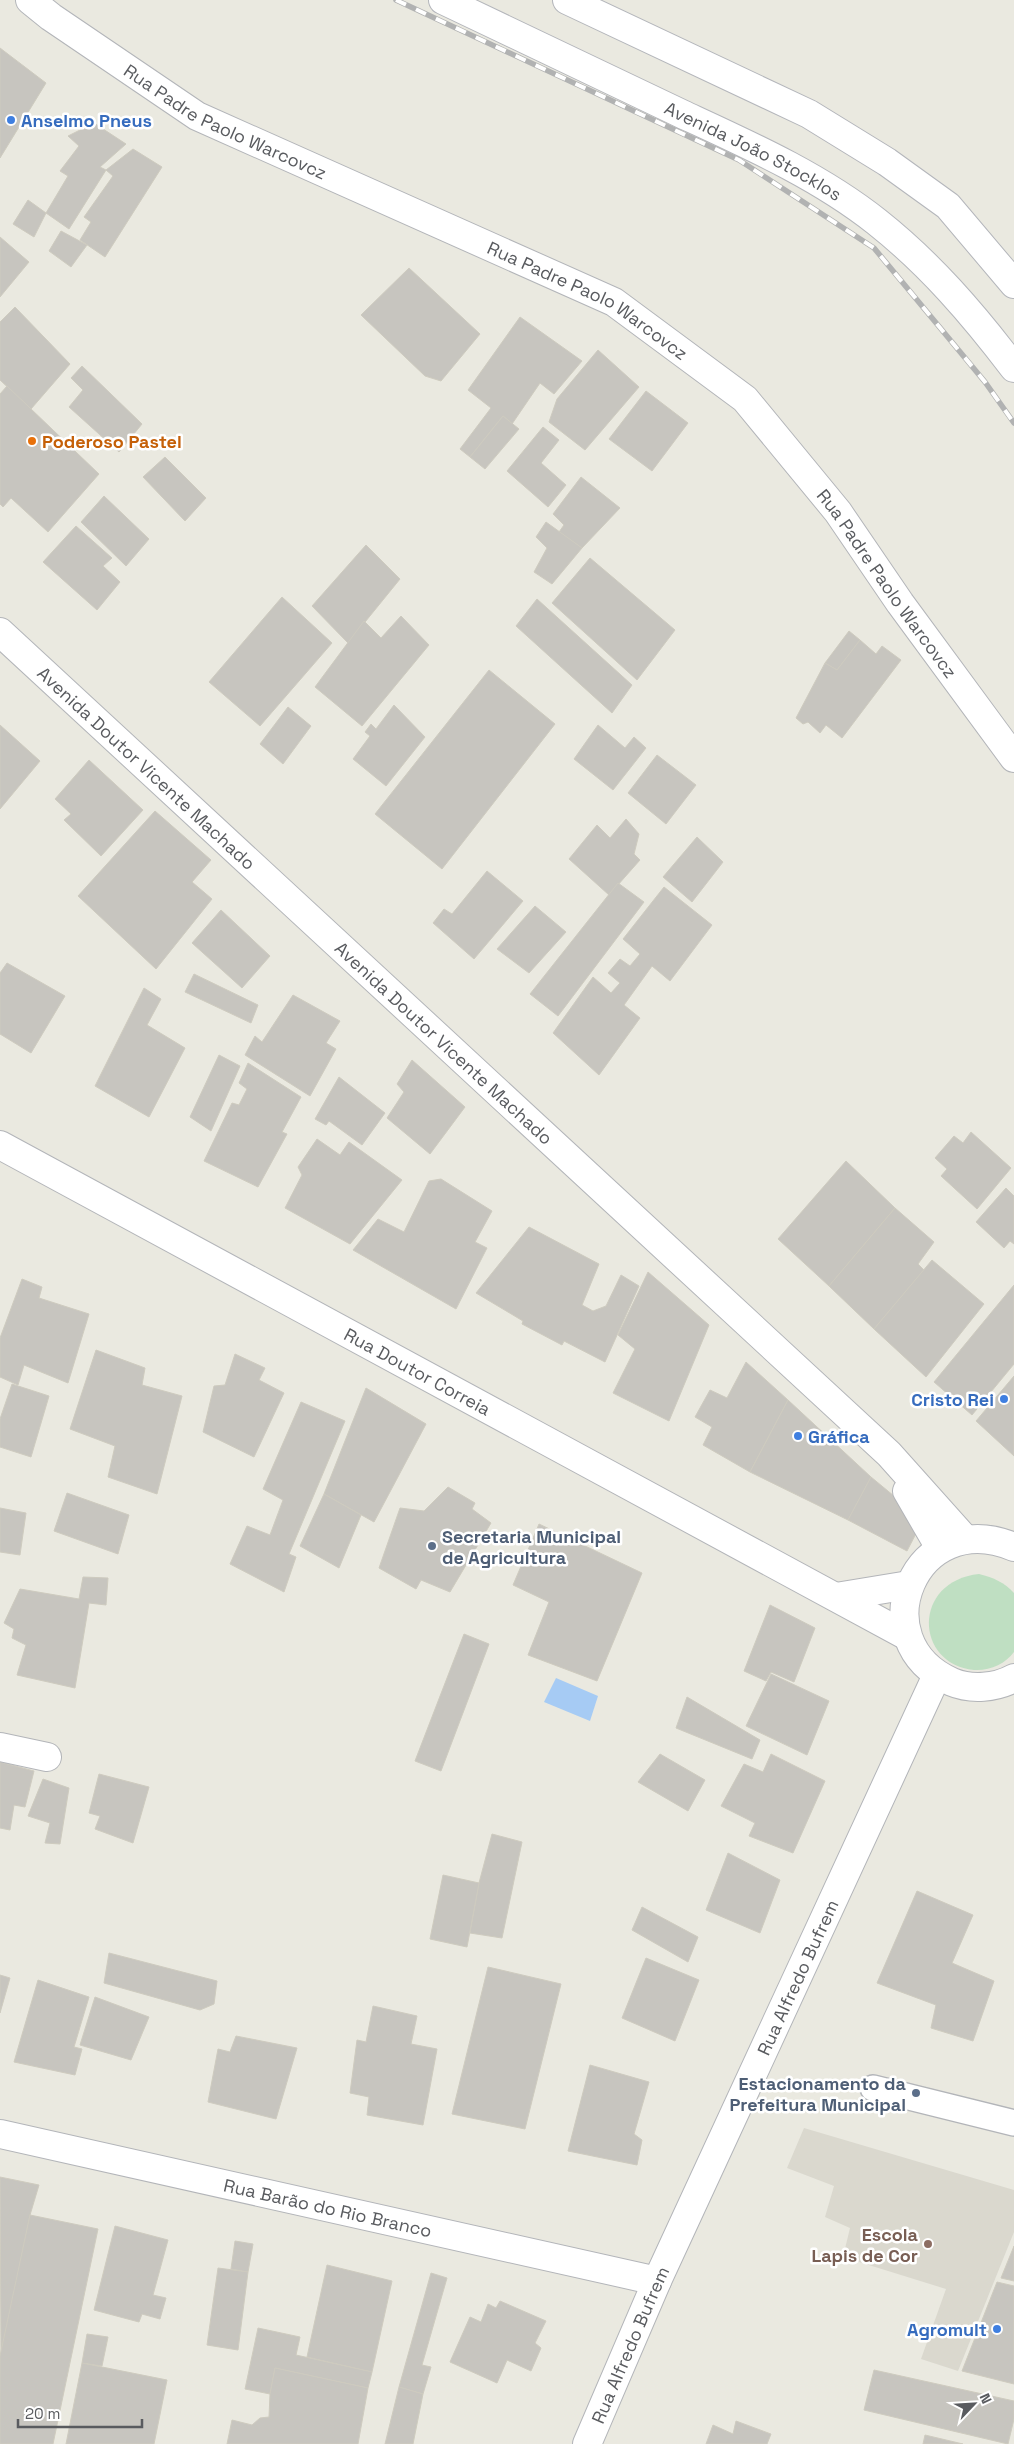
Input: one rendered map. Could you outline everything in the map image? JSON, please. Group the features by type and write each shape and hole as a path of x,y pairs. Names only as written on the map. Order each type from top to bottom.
{"street":[{"name":"Rua Padre Paolo Warcovcz","path":"30,0 51,17 197,116 614,302 745,399 838,512 900,603 1014,758"},
{"name":"Avenida João Stocklos","path":"443,0 740,141 820,183 877,222 933,270 984,328 1014,368"},
{"path":"567,0 809,114 887,162 948,206 1014,284"},
{"name":"Avenida Doutor Vicente Machado","path":"0,632 889,1454"},
{"name":"Rua Doutor Correia","path":"0,1146 907,1636"},
{"path":"889,1454 965,1539"},
{"path":"889,1454 908,1493 940,1548"},
{"path":"1011,1682 983,1687 959,1685 937,1675 919,1658 907,1636 904,1610 909,1585 921,1564 940,1548 965,1539 990,1539 1014,1548"},
{"path":"836,1597 909,1585"},
{"name":"Rua Alfredo Bufrem","path":"587,2444 657,2281 937,1675"},
{"path":"0,1748 48,1757"},
{"name":"Rua Barão do Rio Branco","path":"0,2134 657,2281"}],"lane":[{"path":"873,2088 1014,2123"}],"shaded area":[{"name":"Escola Lapis de Cor","path":"804,2128 1014,2190 1014,2232 958,2371 921,2359 946,2289 843,2257 850,2228 825,2217 834,2186 787,2168"}],"green space":[{"path":"979,1574 998,1581 1014,1593 1014,1652 997,1666 974,1670 954,1664 940,1653 932,1639 929,1622 932,1606 942,1591 957,1580"}],"water":[{"path":"556,1678 598,1696 590,1721 544,1702"}],"building":[{"name":"Anselmo Pneus","path":"0,48 46,83 0,158"},
{"path":"94,123 126,144 100,167 106,170 69,229 46,213 68,176 60,171 79,146 68,136"},
{"path":"133,149 162,167 105,257 80,240 91,222 84,217 113,176 106,170"},
{"path":"28,200 46,213 34,237 13,224"},
{"path":"61,231 87,245 71,267 49,251"},
{"path":"0,237 29,262 0,297"},
{"path":"409,268 480,334 441,381 425,376 361,315"},
{"path":"15,307 70,364 31,409 0,380 0,322"},
{"path":"520,317 582,361 554,394 540,383 512,424 503,416 470,457 460,449 491,408 468,390"},
{"path":"598,350 639,387 585,450 549,422 557,399"},
{"path":"82,366 142,424 119,452 69,407 83,390 71,378"},
{"name":"Poderoso Pastel","path":"7,386 99,474 48,532 11,498 3,507 0,504 0,394"},
{"path":"646,391 688,423 652,471 609,439"},
{"path":"503,416 519,429 485,469 470,457"},
{"path":"543,427 559,440 541,463 566,485 548,507 507,471"},
{"path":"165,457 206,498 185,521 143,477"},
{"path":"581,477 620,508 582,548 559,532 564,525 553,514"},
{"path":"104,496 149,539 126,566 81,522"},
{"path":"546,522 582,548 552,584 534,572 547,548 536,537"},
{"path":"76,526 112,558 103,566 120,582 97,610 43,562"},
{"path":"366,545 400,579 348,643 312,606"},
{"path":"590,558 675,630 637,680 552,603"},
{"path":"282,597 332,643 260,726 209,682"},
{"path":"537,599 632,685 612,713 516,626"},
{"path":"401,616 429,645 362,726 315,687 364,621 381,638"},
{"path":"849,631 860,640 837,670 825,663"},
{"path":"860,640 876,654 882,646 901,660 842,738 826,725 820,733 808,722 803,724 796,718 825,663 837,670"},
{"path":"489,670 555,724 442,869 375,814"},
{"path":"394,705 425,737 386,786 353,759 370,736 365,732 371,724 376,729"},
{"path":"288,707 311,726 283,764 260,744"},
{"path":"0,725 40,761 0,809"},
{"path":"598,725 625,748 634,737 646,748 613,790 574,759"},
{"path":"657,755 696,785 666,824 628,793"},
{"path":"89,760 143,810 101,856 64,820 71,814 55,799"},
{"path":"155,811 211,860 192,882 212,899 156,969 78,896"},
{"path":"626,819 639,834 634,854 640,860 609,895 569,859 597,825 610,838"},
{"path":"697,837 723,862 692,902 663,877"},
{"path":"487,871 523,901 474,959 433,923 444,909 452,914"},
{"path":"618,883 644,902 558,1016 530,994"},
{"path":"664,887 712,925 670,981 652,966 624,1005 640,1018 599,1075 553,1033 593,977 611,993 620,983 608,973 620,959 630,966 640,954 623,939"},
{"path":"535,906 566,932 529,973 497,949"},
{"path":"221,910 270,956 242,988 192,943"},
{"path":"7,963 65,996 31,1053 0,1034 0,973"},
{"path":"194,974 258,1005 251,1023 185,992"},
{"path":"144,988 161,999 147,1025 185,1048 149,1117 95,1086"},
{"path":"293,995 340,1021 326,1043 336,1049 310,1096 245,1055 255,1036 262,1042"},
{"path":"219,1055 240,1066 211,1131 190,1117"},
{"path":"412,1060 465,1107 430,1154 387,1118 404,1092 397,1084"},
{"path":"248,1063 301,1097 282,1132 287,1134 258,1187 204,1161 232,1103 239,1105 247,1089 239,1083"},
{"path":"339,1077 385,1113 362,1145 329,1121 326,1125 315,1119"},
{"path":"971,1132 1011,1168 977,1209 941,1176 947,1169 935,1158 954,1136 963,1143"},
{"path":"317,1139 340,1155 349,1142 402,1180 350,1244 285,1208 302,1175 298,1167"},
{"path":"846,1161 895,1208 829,1286 778,1239"},
{"path":"441,1179 492,1211 475,1242 487,1248 456,1309 353,1250 378,1219 404,1232 429,1181"},
{"path":"1006,1188 1014,1196 1014,1244 1010,1241 1004,1248 976,1222"},
{"path":"895,1208 934,1242 918,1264 924,1270 874,1329 829,1286"},
{"path":"529,1227 599,1264 582,1305 593,1311 606,1306 621,1275 639,1286 605,1362 564,1341 562,1345 522,1324 523,1321 476,1293"},
{"path":"932,1260 984,1304 926,1377 874,1329"},
{"path":"648,1272 709,1325 669,1421 613,1393 635,1349 618,1335"},
{"path":"22,1279 42,1287 39,1298 89,1314 68,1383 24,1365 18,1385 0,1377 0,1338"},
{"path":"1014,1285 1014,1364 972,1415 934,1382"},
{"path":"96,1350 145,1368 142,1385 182,1396 157,1494 108,1477 115,1446 70,1429"},
{"path":"235,1354 265,1368 259,1380 284,1393 254,1457 203,1432 214,1386 225,1385"},
{"path":"746,1362 788,1400 750,1472 703,1445 712,1427 695,1417 710,1390 727,1398"},
{"name":"Cristo Rei","path":"1014,1376 1014,1456 976,1421"},
{"path":"12,1384 49,1396 31,1457 0,1447 0,1419"},
{"path":"366,1388 426,1424 374,1522 324,1494"},
{"name":"Gráfica","path":"788,1400 871,1477 848,1520 750,1472"},
{"path":"301,1402 345,1421 289,1554 296,1557 284,1592 230,1564 247,1526 270,1535 283,1500 263,1489"},
{"path":"871,1477 923,1520 907,1551 848,1520"},
{"name":"Secretaria Municipal de Agricultura","path":"448,1487 475,1503 472,1509 491,1523 450,1592 421,1580 416,1589 379,1568 400,1508 424,1511"},
{"path":"67,1493 129,1515 118,1554 54,1531"},
{"path":"324,1494 361,1515 339,1568 300,1546"},
{"path":"0,1508 26,1513 20,1555 0,1552"},
{"path":"539,1524 642,1573 597,1681 528,1655 549,1602 513,1585"},
{"path":"83,1577 108,1578 106,1605 89,1603 75,1688 17,1675 26,1645 12,1638 14,1629 4,1623 20,1589 79,1599"},
{"path":"770,1605 815,1628 794,1682 771,1672 766,1681 744,1671"},
{"path":"464,1634 489,1644 441,1771 415,1761"},
{"path":"771,1674 829,1701 807,1755 746,1726"},
{"path":"687,1697 760,1740 752,1759 676,1728"},
{"path":"660,1754 705,1780 688,1811 638,1782"},
{"path":"771,1754 825,1781 793,1853 749,1836 755,1823 721,1806 744,1764 763,1772"},
{"path":"0,1762 34,1771 25,1807 14,1805 10,1830 0,1828"},
{"path":"99,1774 149,1787 133,1843 95,1829 100,1816 89,1813"},
{"path":"43,1779 69,1788 60,1844 45,1843 50,1823 28,1816"},
{"path":"492,1834 522,1842 502,1938 470,1933 479,1883"},
{"path":"728,1853 780,1880 760,1933 706,1910"},
{"path":"443,1875 479,1883 467,1947 430,1939"},
{"path":"917,1891 973,1915 952,1963 994,1981 973,2041 931,2028 936,2005 877,1983"},
{"path":"642,1907 698,1937 688,1962 632,1930"},
{"path":"109,1953 217,1981 214,2004 200,2010 104,1983"},
{"path":"646,1958 699,1980 675,2041 622,2018"},
{"path":"488,1967 561,1984 525,2129 452,2114"},
{"path":"0,1975 10,1978 0,2013"},
{"path":"38,1980 89,1997 74,2047 82,2049 75,2075 14,2062"},
{"path":"95,1997 149,2017 131,2060 80,2045"},
{"path":"373,2006 417,2016 411,2044 437,2049 423,2125 367,2115 369,2097 350,2093 357,2040 366,2042"},
{"path":"236,2036 297,2048 276,2119 208,2102 218,2049 230,2052"},
{"path":"590,2065 649,2082 634,2134 642,2140 637,2165 568,2151"},
{"path":"0,2177 39,2185 30,2215 1,2356"},
{"path":"30,2215 98,2229 53,2444 0,2444 0,2356"},
{"path":"115,2226 168,2240 153,2295 166,2298 160,2319 142,2314 139,2322 94,2310"},
{"path":"235,2241 253,2244 248,2272 231,2269"},
{"path":"1014,2246 1014,2281 1001,2278"},
{"path":"327,2265 392,2281 372,2372 307,2357"},
{"path":"218,2268 248,2272 238,2350 207,2345"},
{"path":"431,2273 447,2278 422,2365 431,2367 423,2394 399,2387"},
{"name":"Agromult","path":"997,2282 1014,2286 1014,2384 962,2371"},
{"path":"500,2301 546,2321 535,2343 541,2348 531,2371 507,2360 497,2383 450,2362 470,2317 481,2322 488,2304 496,2308"},
{"path":"258,2328 300,2337 296,2355 372,2372 368,2388 275,2368 270,2394 245,2389"},
{"path":"87,2334 108,2337 102,2366 82,2363"},
{"path":"82,2363 167,2380 154,2444 66,2444"},
{"path":"275,2368 368,2388 358,2444 227,2444 232,2420 252,2425 260,2418 269,2417 270,2394"},
{"path":"874,2370 1014,2401 1014,2419 1008,2444 864,2410"},
{"path":"399,2387 423,2394 413,2444 385,2444"},
{"path":"736,2421 771,2434 767,2444 706,2444 713,2425 733,2434"},
{"path":"925,2435 963,2444 923,2444"}],"railway":[{"path":"396,0 739,160 874,248 985,382 1014,423"}],"place":[{"name":"Anselmo Pneus","path":"11,120"},
{"name":"Poderoso Pastel","path":"32,441"},
{"name":"Cristo Rei","path":"1004,1399"},
{"name":"Gráfica","path":"798,1436"},
{"name":"Secretaria Municipal de Agricultura","path":"432,1546"},
{"name":"Estacionamento da Prefeitura Municipal","path":"916,2093"},
{"name":"Escola Lapis de Cor","path":"928,2244"},
{"name":"Agromult","path":"997,2329"}]}
